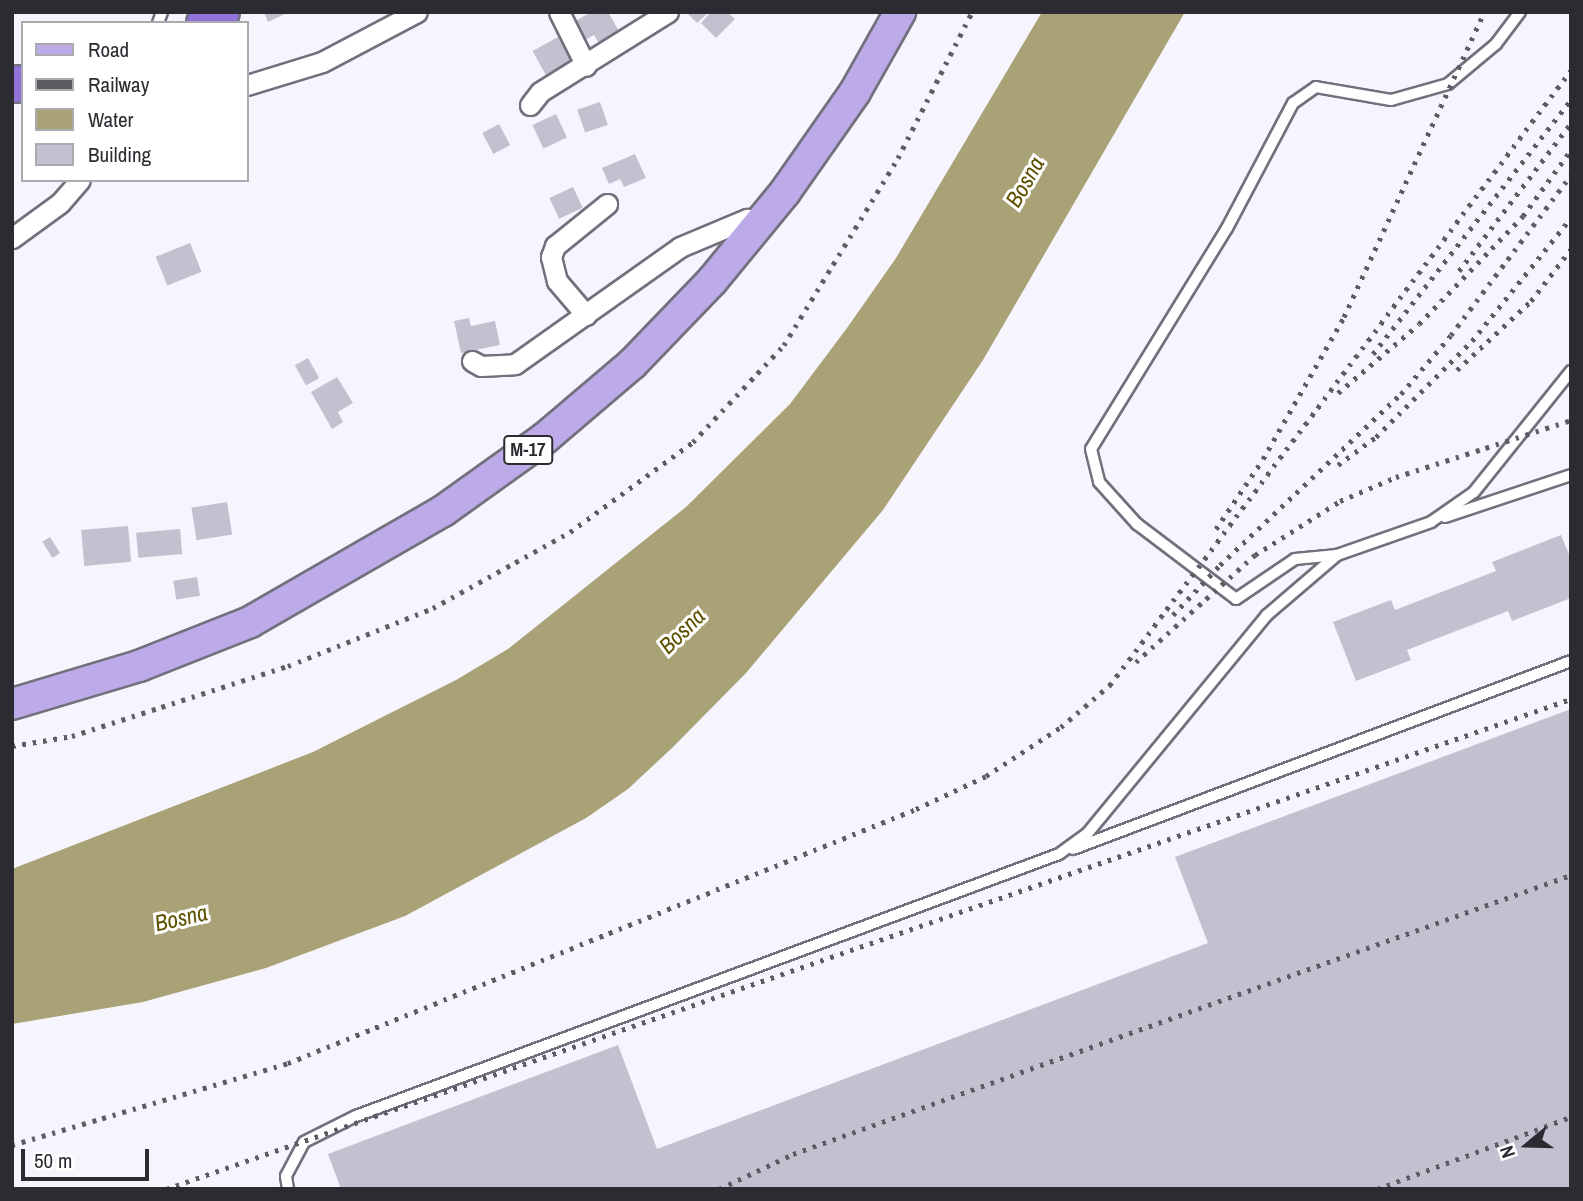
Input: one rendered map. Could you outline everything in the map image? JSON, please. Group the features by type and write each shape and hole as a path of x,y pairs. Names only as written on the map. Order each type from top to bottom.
{"main road":[{"name":"M-17","path":"12,704 139,666 250,622 443,512 545,438 632,364 712,281 756,227 855,92 900,12"}],"street":[{"path":"248,85 321,62 417,12"},
{"path":"559,12 586,66"},
{"path":"530,105 540,92 586,66 668,12"},
{"path":"12,238 60,203 78,182"},
{"path":"586,315 556,281 551,257 555,246 607,204"},
{"path":"472,361 481,366 515,364 680,247 747,219 756,227"}],"lane":[{"path":"1520,12 1496,44 1448,84 1391,100 1316,87 1293,103 1227,228 1091,449 1099,482 1137,524 1236,599 1295,559 1337,555 1571,475"},
{"path":"1431,522 1474,492 1571,371"},
{"path":"1059,854 1087,834 1267,615 1337,555"},
{"path":"288,1189 286,1176 304,1142 356,1116 1571,661"}],"water":[{"name":"Bosna","path":"1042,12 1185,12 983,360 883,510 746,673 672,748 628,789 586,818 405,916 266,968 143,1002 12,1024 12,869 313,752 456,680 508,649 686,507 790,404 847,328 896,258"}],"building":[{"path":"264,12 289,12 268,22"},
{"path":"591,12 608,12 619,31 599,43 594,35 585,40 574,22"},
{"path":"686,12 709,12 697,23"},
{"path":"711,12 727,12 735,19 716,38 701,23"},
{"path":"558,37 572,62 547,76 533,51"},
{"path":"600,102 608,125 585,133 577,110"},
{"path":"556,114 567,138 543,149 532,125"},
{"path":"499,124 510,145 493,154 482,133"},
{"path":"635,154 646,178 624,187 620,179 609,184 602,168"},
{"path":"573,187 583,208 559,219 549,198"},
{"path":"190,243 202,272 167,286 156,257"},
{"path":"469,318 471,326 495,321 500,345 461,353 454,321"},
{"path":"308,358 319,378 306,385 295,365"},
{"path":"337,377 353,403 338,412 343,422 332,429 311,392"},
{"path":"227,502 232,535 197,540 191,508"},
{"path":"128,526 131,562 84,566 81,530"},
{"path":"180,529 182,554 138,558 136,533"},
{"path":"1561,535 1571,559 1571,598 1512,621 1508,611 1407,650 1411,660 1356,681 1333,622 1391,600 1395,610 1496,571 1492,562"},
{"path":"50,537 60,553 52,558 42,542"},
{"path":"197,577 200,596 176,600 173,581"},
{"path":"1571,709 1571,1189 341,1189 328,1154 618,1045 657,1149 1208,943 1175,857"}],"railway":[{"path":"12,746 72,736 288,666 433,608 570,532 693,442 784,345 898,158 972,12"},
{"path":"1216,529 1263,459 1344,317 1484,12"},
{"path":"12,1145 288,1063 916,809 986,776 1061,727 1110,685 1571,70"},
{"path":"1373,354 1571,100"},
{"path":"1459,271 1571,123"},
{"path":"1338,393 1419,324 1523,216 1571,150"},
{"path":"1173,615 1220,565 1401,394 1451,335 1571,175"},
{"path":"1338,465 1376,437 1472,341 1571,218"},
{"path":"1457,370 1531,301 1571,249"},
{"path":"1136,662 1255,555 1340,501 1396,477 1571,420"},
{"path":"166,1189 1571,699"},
{"path":"719,1189 793,1154 1571,875"},
{"path":"1377,1189 1571,1117"}]}
